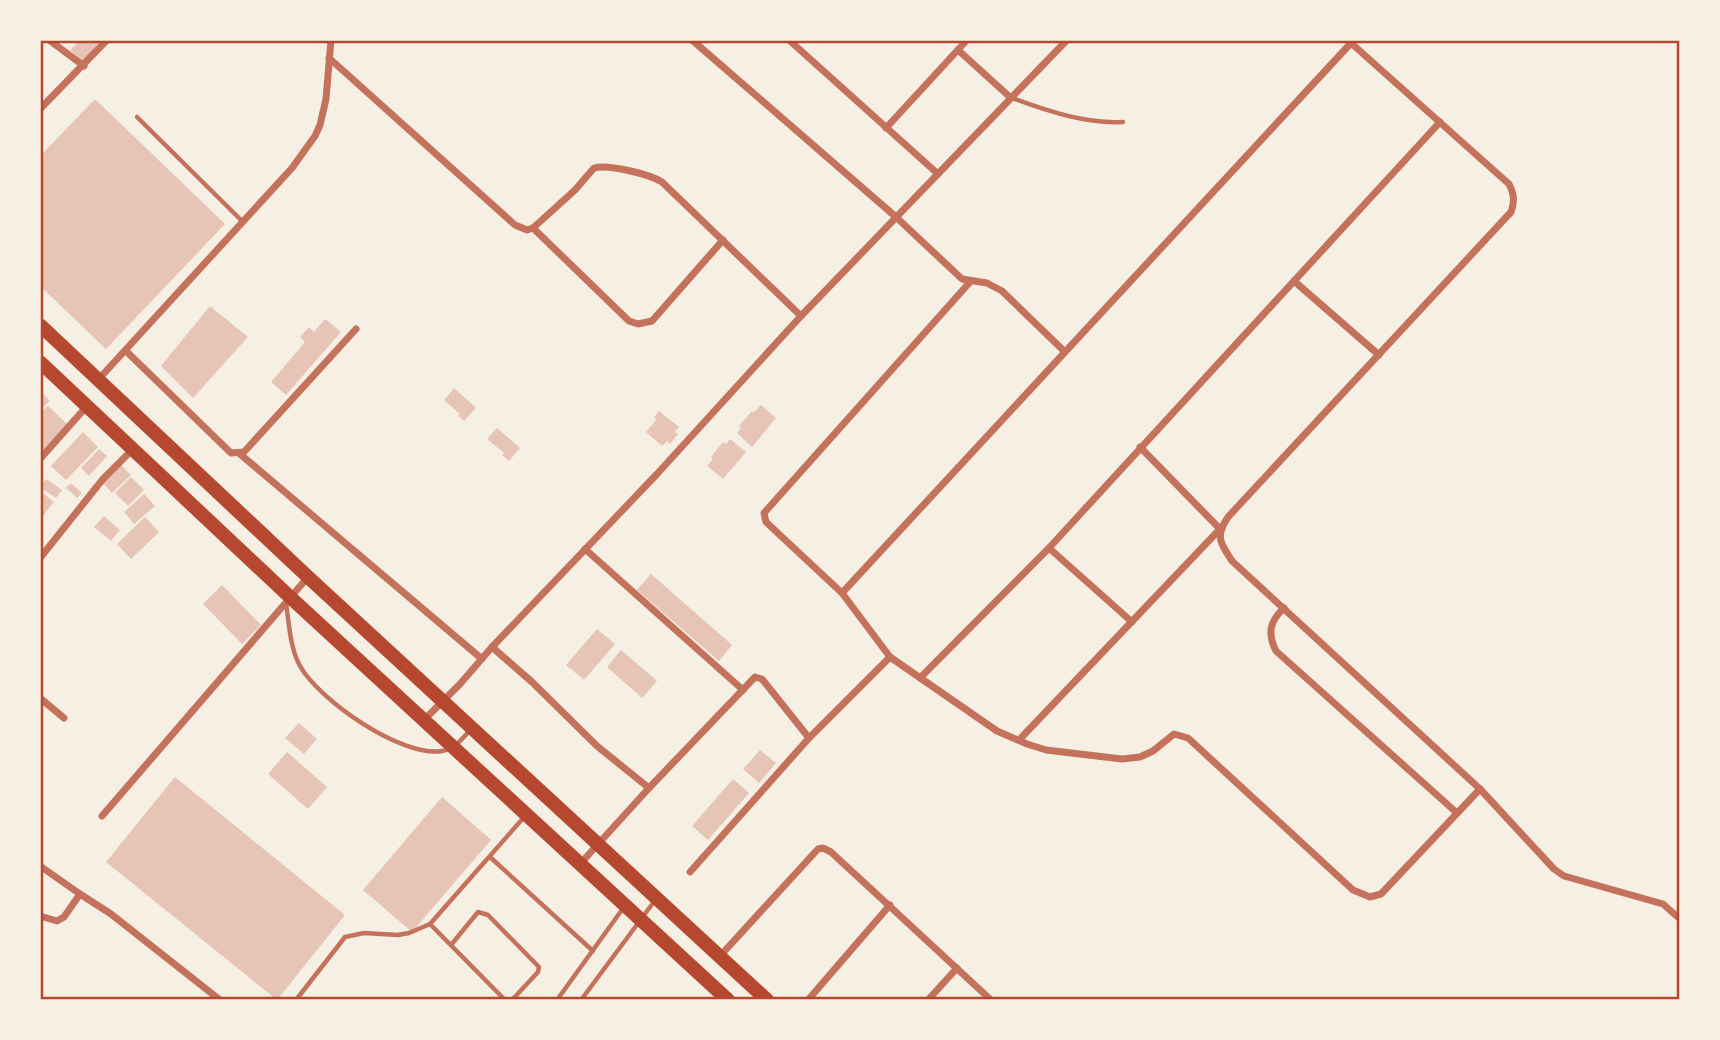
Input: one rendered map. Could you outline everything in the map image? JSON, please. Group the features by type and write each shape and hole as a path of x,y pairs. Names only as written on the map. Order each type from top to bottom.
{"highway":[{"path":"40,325 308,578 767,1000"},
{"path":"40,362 133,448 288,601 424,720 728,1000"},
{"path":"687,962 705,942"}],"street":[{"path":"49,40 84,66"},
{"path":"40,108 107,40"},
{"path":"97,381 292,168 315,136 326,99 331,40"},
{"path":"692,40 896,217 962,279 987,283 1002,291 1064,351"},
{"path":"789,40 938,174"},
{"path":"887,128 967,40"},
{"path":"424,720 657,474 801,316 1067,40"},
{"path":"842,593 1350,42 1509,184 1515,203 1511,212 1227,517 1220,529 1019,740"},
{"path":"958,50 1011,98"},
{"path":"329,58 515,225 527,230 533,229 575,190 594,168 604,167 654,177 801,316"},
{"path":"920,678 1049,548 1440,122"},
{"path":"533,229 629,321 638,324 652,321 723,240"},
{"path":"1294,281 1379,355"},
{"path":"971,282 764,513 766,522 842,593 890,657 998,731 1046,750 1122,759 1140,757 1153,751 1174,734 1188,738 1353,890 1370,897 1381,894 1480,789"},
{"path":"240,454 356,329"},
{"path":"125,351 231,453 240,454 481,659"},
{"path":"40,459 87,406"},
{"path":"1140,447 1220,529 1221,544 1232,561 1480,789 1554,869 1564,876 1663,904 1680,919"},
{"path":"40,558 103,479 133,448"},
{"path":"1049,548 1132,622"},
{"path":"585,549 743,690"},
{"path":"103,816 308,578"},
{"path":"1284,608 1273,619 1271,627 1272,643 1276,651 1457,813"},
{"path":"492,648 532,682 597,746 649,788"},
{"path":"690,872 809,738 890,657"},
{"path":"580,864 755,677 762,679 809,738"},
{"path":"40,698 64,718"},
{"path":"720,956 817,849 827,848 991,1000"},
{"path":"40,866 111,914 220,1000"},
{"path":"40,916 57,921 64,917 80,894"},
{"path":"808,1000 890,905"},
{"path":"928,1000 957,968"}],"lane":[{"path":"1011,98 1078,118 1104,123 1123,122"},
{"path":"137,117 243,222"},
{"path":"288,601 299,664 312,684 359,722 402,744 438,751 453,748 472,728"},
{"path":"296,1000 345,937 364,933 398,935 430,924 526,815"},
{"path":"490,857 593,951"},
{"path":"580,1000 657,898"},
{"path":"557,1000 625,906"},
{"path":"451,945 478,912 488,915 538,964 538,972 512,1000"},
{"path":"430,924 505,1000"}],"building":[{"path":"80,40 102,40 82,61 70,50"},
{"path":"95,99 225,224 106,349 40,286 40,156"},
{"path":"210,306 248,337 193,398 161,366"},
{"path":"325,319 341,332 286,395 271,382 305,342 300,337 309,327 314,332"},
{"path":"454,388 476,408 464,421 444,400"},
{"path":"40,391 50,401 40,410"},
{"path":"761,405 776,418 752,447 737,433 741,428 739,426"},
{"path":"48,406 68,425 40,455 40,414"},
{"path":"659,411 679,427 675,432 678,434 670,444 667,441 662,446 646,432 656,420 654,417"},
{"path":"497,428 520,448 509,461 502,455 504,453 487,439"},
{"path":"83,432 98,447 66,480 51,466"},
{"path":"730,439 746,452 723,479 707,466 723,442 726,444"},
{"path":"99,449 107,456 89,476 81,468"},
{"path":"119,463 131,475 112,493 101,481"},
{"path":"131,477 144,490 128,506 115,493"},
{"path":"46,479 62,490 56,498 40,487"},
{"path":"71,483 82,493 77,498 66,488"},
{"path":"40,491 54,502 40,520"},
{"path":"144,494 155,506 134,524 124,512"},
{"path":"104,516 120,530 111,541 94,527"},
{"path":"145,517 159,532 131,559 117,544"},
{"path":"651,574 732,645 719,661 637,590"},
{"path":"222,585 261,625 242,644 203,604"},
{"path":"597,629 615,644 584,680 566,665"},
{"path":"621,650 657,681 642,698 607,667"},
{"path":"299,723 317,739 304,754 285,738"},
{"path":"760,750 776,763 759,783 743,769"},
{"path":"287,752 327,787 308,809 268,774"},
{"path":"175,777 345,915 277,1000 106,862"},
{"path":"733,779 749,793 708,840 692,826"},
{"path":"442,797 491,840 412,932 363,890"}]}
